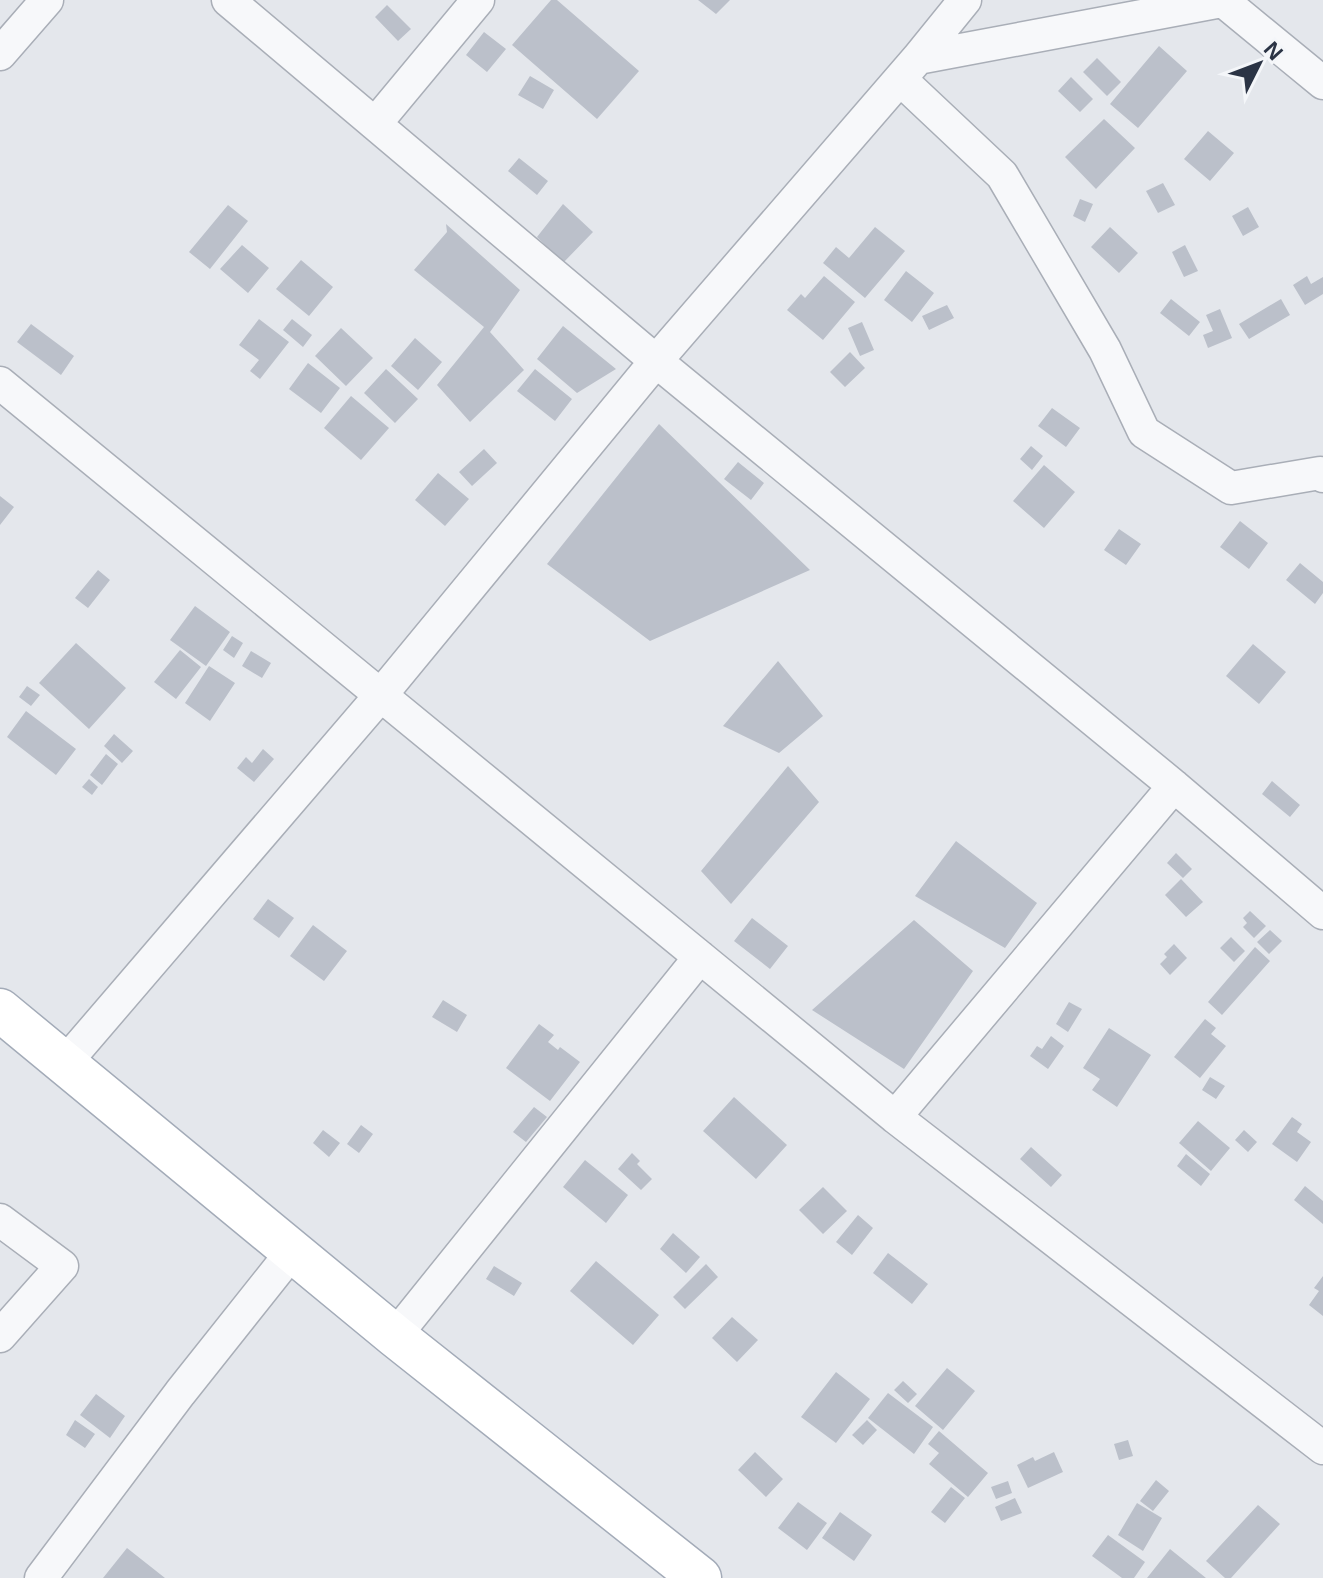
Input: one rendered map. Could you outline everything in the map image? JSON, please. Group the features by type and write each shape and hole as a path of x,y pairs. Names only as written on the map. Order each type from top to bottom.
{"main road":[{"path":"0,1010 395,1336 700,1578"}],"street":[{"path":"0,54 47,0"},
{"path":"228,0 656,361 1174,786 1323,913"},
{"path":"375,124 478,0"},
{"path":"65,1063 380,696 656,361 965,0"},
{"path":"909,69 1224,0 1323,83"},
{"path":"909,69 1002,175 1105,350 1144,432 1231,488 1320,473 1323,476"},
{"path":"0,383 895,1117 1323,1448"},
{"path":"895,1117 1174,786"},
{"path":"395,1336 700,957"},
{"path":"0,1220 62,1266 0,1336"},
{"path":"41,1578 180,1393 292,1252"}],"building":[{"path":"551,0 557,0 639,71 597,119 512,45"},
{"path":"698,0 730,0 716,14"},
{"path":"387,5 411,29 398,41 375,17"},
{"path":"484,32 506,49 487,72 466,55"},
{"path":"1159,46 1187,71 1138,128 1110,104"},
{"path":"1097,58 1121,82 1107,96 1083,72"},
{"path":"530,76 554,90 543,109 518,95"},
{"path":"1071,77 1093,99 1080,112 1058,91"},
{"path":"1104,119 1135,148 1096,189 1065,157"},
{"path":"1208,131 1234,153 1210,181 1184,159"},
{"path":"519,158 548,181 537,195 508,171"},
{"path":"1163,183 1175,205 1158,213 1146,191"},
{"path":"1080,199 1093,204 1085,222 1073,216"},
{"path":"563,204 593,232 563,263 537,237"},
{"path":"228,205 248,221 210,269 189,252"},
{"path":"1248,207 1259,227 1243,236 1232,216"},
{"path":"446,224 520,290 490,332 524,370 470,422 437,385 484,327 414,270 447,232"},
{"path":"875,227 905,251 865,298 823,263 836,247 849,258"},
{"path":"1110,227 1138,253 1119,273 1091,247"},
{"path":"242,245 269,268 248,293 220,269"},
{"path":"1185,245 1198,271 1184,277 1172,252"},
{"path":"301,260 333,287 309,316 276,289"},
{"path":"906,271 934,293 912,322 884,300"},
{"path":"824,276 855,302 823,340 787,310 801,294 805,298"},
{"path":"1307,276 1311,284 1323,277 1323,294 1305,305 1293,285"},
{"path":"1171,299 1200,322 1189,336 1160,313"},
{"path":"1281,299 1290,315 1249,339 1239,324"},
{"path":"947,305 954,318 929,330 922,316"},
{"path":"1220,309 1232,338 1208,348 1203,335 1213,331 1206,315"},
{"path":"259,319 289,342 260,379 250,371 259,360 239,345"},
{"path":"292,319 312,335 303,347 283,330"},
{"path":"862,322 874,350 860,356 848,328"},
{"path":"31,324 74,356 61,375 17,342"},
{"path":"563,326 616,369 577,393 537,359"},
{"path":"341,328 373,358 346,386 315,356"},
{"path":"415,338 442,362 418,390 391,366"},
{"path":"850,352 865,368 845,387 830,372"},
{"path":"308,363 340,388 321,413 289,389"},
{"path":"386,369 418,399 395,423 364,393"},
{"path":"535,369 572,399 555,421 517,391"},
{"path":"351,396 389,428 361,460 324,428"},
{"path":"1052,408 1080,428 1066,447 1038,426"},
{"path":"659,424 810,570 650,641 547,564"},
{"path":"1031,446 1043,456 1032,470 1020,459"},
{"path":"484,449 497,463 472,486 459,472"},
{"path":"738,462 764,483 751,500 724,479"},
{"path":"1044,465 1075,492 1044,528 1013,501"},
{"path":"438,473 469,499 445,526 415,500"},
{"path":"0,496 14,507 0,525"},
{"path":"1240,521 1268,543 1249,569 1220,547"},
{"path":"1119,529 1141,544 1126,565 1104,550"},
{"path":"1300,563 1323,582 1323,593 1315,604 1286,580"},
{"path":"98,570 110,580 88,608 75,598"},
{"path":"195,606 230,632 206,666 170,640"},
{"path":"232,636 243,643 234,658 223,650"},
{"path":"76,643 126,688 89,729 39,683"},
{"path":"1253,644 1286,672 1259,704 1226,676"},
{"path":"180,650 201,667 176,699 154,682"},
{"path":"251,651 271,663 262,678 242,666"},
{"path":"778,661 823,716 779,753 723,726"},
{"path":"209,666 235,683 210,721 185,703"},
{"path":"27,686 40,695 31,706 19,697"},
{"path":"26,711 76,749 56,775 7,737"},
{"path":"114,734 133,751 122,763 104,746"},
{"path":"263,749 274,759 254,782 237,768 246,757 252,763"},
{"path":"106,754 118,764 102,785 90,775"},
{"path":"788,766 819,802 731,904 701,871"},
{"path":"89,779 98,787 92,795 82,787"},
{"path":"1272,781 1300,805 1290,817 1262,794"},
{"path":"956,841 1037,903 1005,948 915,896"},
{"path":"1176,853 1192,869 1183,878 1167,863"},
{"path":"1181,879 1203,902 1186,917 1165,895"},
{"path":"268,899 294,918 279,938 253,919"},
{"path":"1250,911 1266,926 1254,938 1243,927 1247,923 1243,918"},
{"path":"752,918 788,946 770,969 734,941"},
{"path":"914,920 973,971 904,1069 812,1010"},
{"path":"313,925 347,951 324,981 290,956"},
{"path":"1270,930 1282,941 1269,954 1257,942"},
{"path":"1231,937 1245,951 1234,962 1220,948"},
{"path":"1174,944 1187,958 1170,975 1160,964 1167,957 1164,954"},
{"path":"1255,947 1270,961 1222,1015 1208,1002"},
{"path":"443,1000 467,1015 457,1032 432,1017"},
{"path":"1069,1002 1082,1009 1068,1032 1056,1024"},
{"path":"1205,1019 1216,1028 1211,1034 1226,1046 1200,1078 1174,1057"},
{"path":"539,1024 554,1035 548,1042 580,1062 550,1101 506,1068"},
{"path":"1109,1028 1151,1055 1117,1107 1092,1090 1100,1079 1083,1068"},
{"path":"1051,1036 1064,1046 1048,1069 1030,1056 1037,1046 1042,1049"},
{"path":"1210,1077 1225,1086 1216,1099 1202,1090"},
{"path":"734,1097 787,1145 756,1179 703,1131"},
{"path":"534,1107 547,1117 526,1142 513,1132"},
{"path":"1292,1117 1302,1124 1297,1132 1311,1142 1297,1162 1272,1144"},
{"path":"1198,1121 1230,1148 1211,1171 1179,1143"},
{"path":"361,1125 373,1134 359,1153 347,1144"},
{"path":"323,1130 340,1143 329,1157 313,1143"},
{"path":"1244,1130 1257,1142 1248,1152 1235,1140"},
{"path":"1031,1147 1062,1175 1051,1187 1020,1159"},
{"path":"632,1153 640,1161 637,1164 652,1179 641,1190 618,1169"},
{"path":"1186,1154 1210,1174 1201,1186 1177,1166"},
{"path":"585,1160 628,1195 606,1223 563,1187"},
{"path":"1305,1186 1323,1201 1323,1224 1294,1200"},
{"path":"823,1187 847,1211 823,1234 799,1210"},
{"path":"858,1215 873,1228 852,1255 836,1242"},
{"path":"673,1233 700,1257 686,1273 660,1249"},
{"path":"888,1253 928,1284 912,1304 873,1273"},
{"path":"596,1261 659,1315 633,1345 570,1291"},
{"path":"706,1264 718,1277 685,1309 673,1297"},
{"path":"494,1266 522,1283 514,1296 486,1279"},
{"path":"1323,1276 1323,1316 1309,1305 1319,1291 1314,1288"},
{"path":"732,1317 758,1340 737,1362 712,1338"},
{"path":"947,1368 975,1391 943,1430 915,1406"},
{"path":"836,1372 870,1399 836,1443 801,1417"},
{"path":"903,1381 917,1394 908,1403 894,1390"},
{"path":"888,1393 933,1427 914,1454 868,1418"},
{"path":"96,1394 125,1416 110,1438 80,1415"},
{"path":"75,1420 95,1434 85,1448 66,1435"},
{"path":"867,1420 877,1430 863,1445 852,1435"},
{"path":"939,1431 988,1473 968,1497 929,1464 939,1453 928,1444"},
{"path":"1128,1440 1133,1456 1119,1460 1114,1444"},
{"path":"755,1452 783,1479 766,1497 738,1470"},
{"path":"1054,1452 1063,1472 1028,1488 1017,1465"},
{"path":"1156,1480 1169,1491 1153,1511 1140,1501"},
{"path":"1008,1481 1012,1493 996,1499 991,1487"},
{"path":"951,1487 965,1498 945,1523 931,1512"},
{"path":"1015,1498 1022,1513 1001,1521 995,1507"},
{"path":"798,1502 827,1523 807,1550 778,1528"},
{"path":"1137,1503 1162,1518 1143,1551 1118,1535"},
{"path":"1258,1505 1280,1524 1231,1578 1225,1578 1206,1561"},
{"path":"840,1512 872,1535 854,1561 822,1538"},
{"path":"1108,1535 1145,1562 1134,1578 1122,1578 1092,1556"},
{"path":"127,1548 165,1578 103,1578"},
{"path":"1170,1549 1206,1578 1147,1578"}]}
